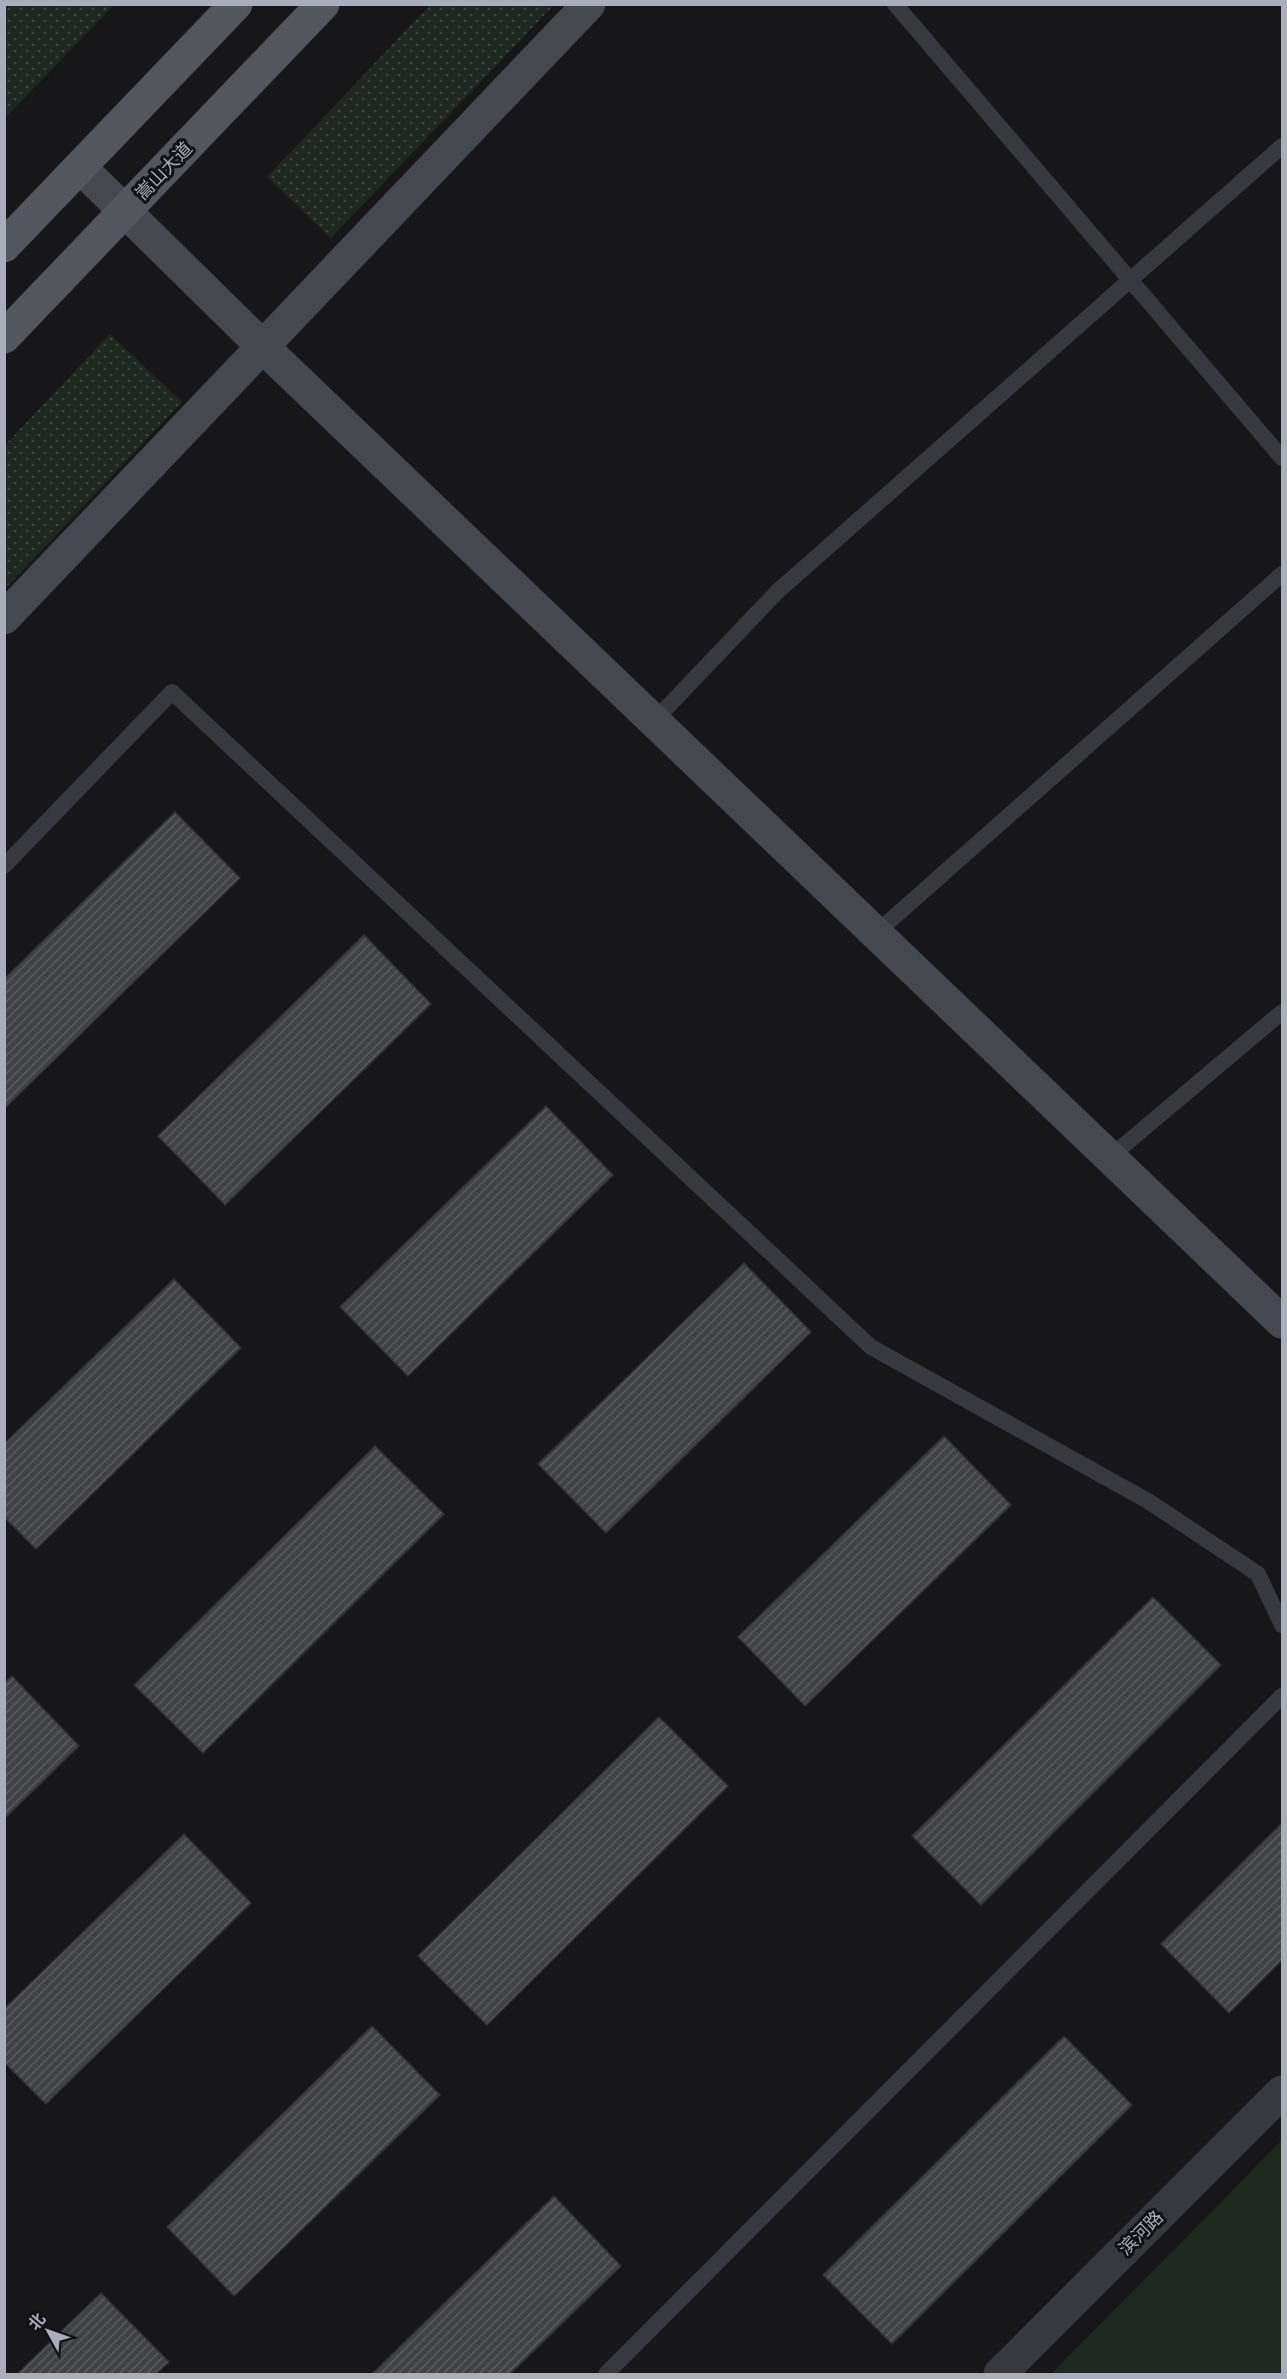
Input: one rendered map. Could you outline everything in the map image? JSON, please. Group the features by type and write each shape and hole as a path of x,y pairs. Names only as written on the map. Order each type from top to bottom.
{"main road":[{"path":"4,246 237,4"},
{"name":"嵩山大道","path":"4,337 323,4"},
{"path":"4,618 588,4"},
{"path":"80,167 263,347 1282,1322"}],"street":[{"name":"滨河路","path":"1000,2374 1282,2092"}],"lane":[{"path":"895,4 1282,458"},
{"path":"654,721 778,591 1282,146"},
{"path":"876,933 1282,574"},
{"path":"4,866 172,692 871,1347 1148,1501 1258,1574 1282,1626"},
{"path":"1110,1157 1282,1012"},
{"path":"606,2374 1282,1696"}],"shaded area":[{"path":"4,5 114,5 5,118"},
{"path":"430,5 554,5 331,238 267,177"},
{"path":"110,334 182,402 5,589 5,445"},
{"path":"1282,2140 1282,2374 1051,2374"}],"building":[{"path":"175,812 240,878 4,1109 4,979"},
{"path":"364,935 431,1004 225,1205 158,1136"},
{"path":"546,1106 613,1175 408,1376 340,1307"},
{"path":"744,1263 811,1332 606,1533 538,1464"},
{"path":"174,1279 241,1348 36,1549 4,1517 4,1444"},
{"path":"944,1436 1011,1505 805,1706 738,1637"},
{"path":"375,1446 444,1514 203,1753 134,1685"},
{"path":"1153,1597 1221,1665 981,1905 912,1836"},
{"path":"12,1676 79,1746 4,1819 4,1683"},
{"path":"659,1717 728,1786 487,2025 418,1956"},
{"path":"1282,1823 1282,1960 1229,2013 1161,1944"},
{"path":"184,1834 251,1903 46,2104 4,2062 4,2009"},
{"path":"372,2026 440,2095 234,2296 167,2227"},
{"path":"1064,2036 1132,2105 892,2344 823,2275"},
{"path":"554,2196 621,2266 510,2374 372,2374"},
{"path":"101,2293 169,2362 156,2374 17,2374"}]}
